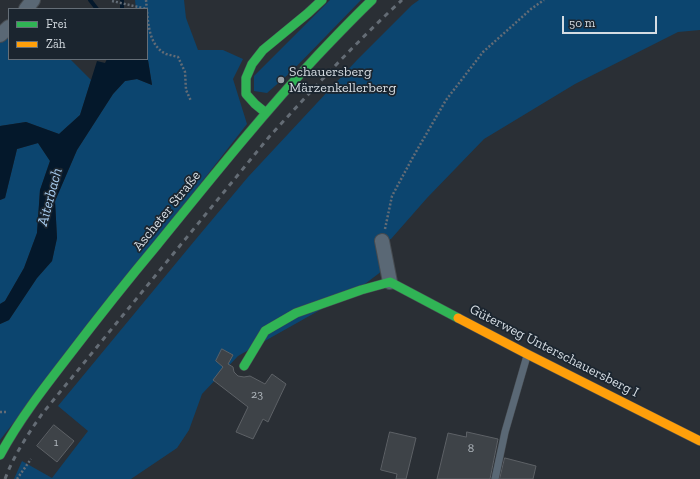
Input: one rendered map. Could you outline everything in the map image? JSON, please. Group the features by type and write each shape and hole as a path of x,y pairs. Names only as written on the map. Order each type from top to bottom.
{"street":[{"path":"27,8 33,0"},
{"path":"266,113 246,94 246,78 252,64 263,50 322,0"},
{"name":"Ascheter Straße","path":"0,455 22,417 85,334 266,113 350,20 372,0"},
{"path":"0,35 8,28"},
{"path":"244,366 265,331 296,313 361,290 393,283 382,241"},
{"name":"Güterweg Unterschauersberg I","path":"393,283 527,354 700,441"}],"lane":[{"path":"495,479 505,432 527,354"}],"path":[{"path":"112,0 141,8"},
{"path":"382,241 392,196 446,100 483,52 531,8 544,0"},
{"path":"148,17 150,32 155,45 165,53 178,57 185,72 186,90 191,102"},
{"path":"17,479 31,459"}],"shaded area":[{"path":"135,0 184,0 186,18 198,50 223,50 243,59 233,79 247,124 0,440 0,324 9,320 37,278 52,261 57,238 55,201 77,150 113,94 125,81 137,79 152,85 148,60 148,8 136,8"},
{"path":"330,0 361,0 292,71 267,93 254,91 254,76"},
{"path":"419,0 700,0 700,30 678,32 575,84 484,139 427,198 391,239 378,242 382,271 361,287 238,356 202,394 189,430 177,448 131,479 14,479 22,461 52,478 88,431 58,406 248,177 357,60 412,5"},
{"path":"8,36 8,60 71,60 91,80 80,115 59,134 26,122 0,126 0,42"},
{"path":"38,143 50,161 40,190 37,233 24,268 5,301 0,304 0,200 5,198 17,149"}],"water":[{"path":"106,60 148,60 152,85 137,79 125,81 113,94 77,150 55,201 57,238 52,261 37,278 9,320 0,324 0,304 5,301 24,268 37,233 40,190 50,161 38,143 17,149 5,198 0,200 0,126 26,122 59,134 80,115 97,61 105,63"}],"building":[{"path":"222,349 233,355 228,364 233,367 234,372 238,376 250,376 265,384 272,374 286,384 268,422 263,419 253,439 236,432 248,407 213,380 223,367 216,361"},
{"path":"54,425 74,441 57,462 37,446"},
{"path":"390,432 416,438 406,479 396,479 397,474 381,470"},
{"path":"467,432 498,439 490,479 437,479 448,433 466,437"},
{"path":"505,458 536,466 533,479 500,479"}],"waterway":[{"path":"90,0 96,8"},
{"name":"Aiterbach","path":"122,0 122,8"}],"railway":[{"path":"5,479 17,453 42,414 269,137 351,50 402,0"}],"traffic: fast":[{"path":"266,113 246,94 246,78 252,64 263,50 322,0"},
{"path":"0,455 23,417 49,381 111,301 196,197 255,125 296,79 372,0"},
{"path":"244,366 265,331 296,313 361,290 390,282 458,318"}],"traffic: slow":[{"path":"458,318 700,441"}],"place":[{"name":"Schauersberg Märzenkellerberg","path":"281,80"}]}
